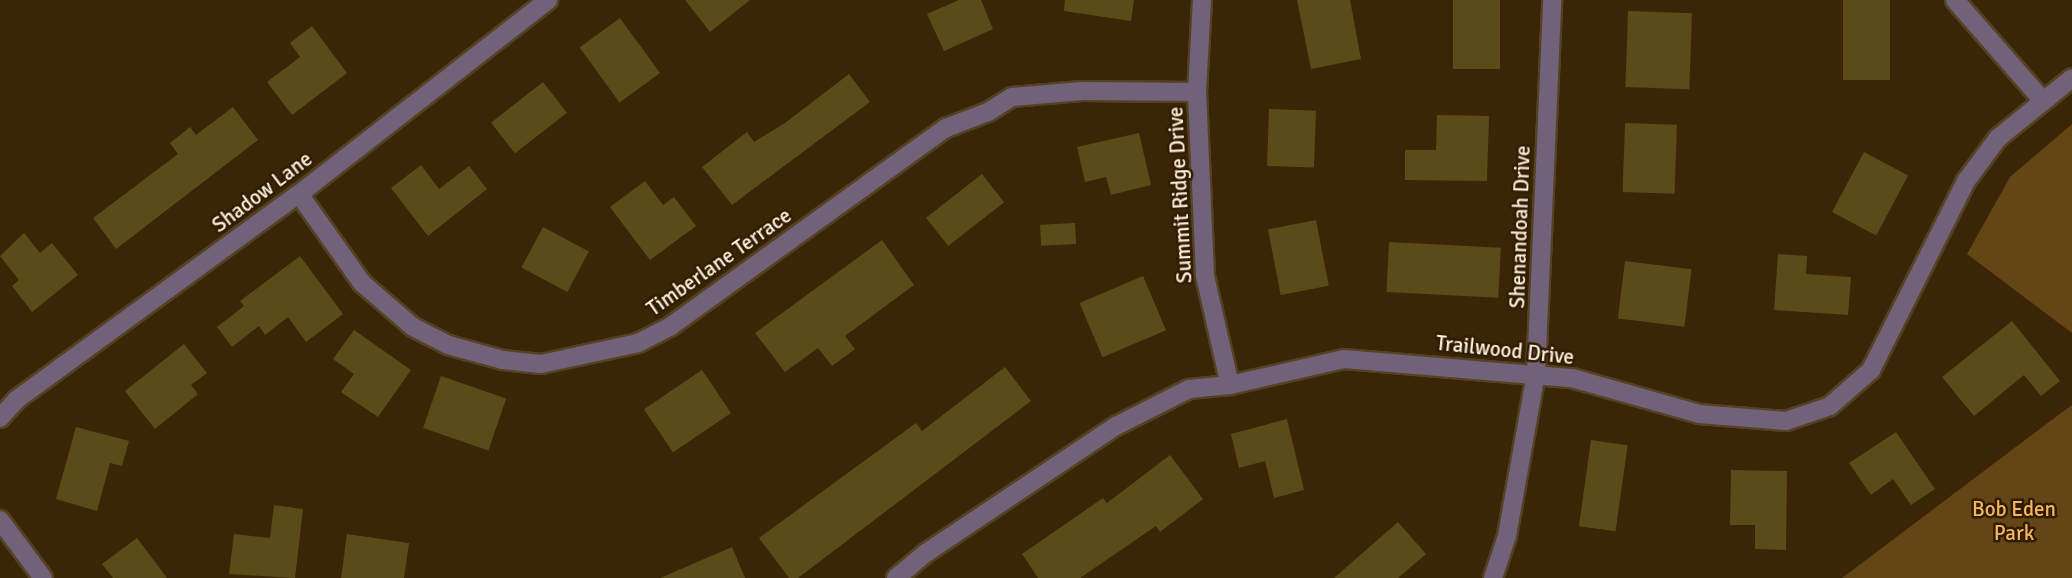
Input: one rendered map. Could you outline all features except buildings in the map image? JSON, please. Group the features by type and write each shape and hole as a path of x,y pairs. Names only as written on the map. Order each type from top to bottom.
{"street":[{"name":"Shadow Lane","path":"0,418 16,400 299,194 548,0"},
{"name":"Summit Ridge Drive","path":"1202,0 1197,92 1205,276 1230,385"},
{"name":"Shenandoah Drive","path":"1493,578 1507,536 1536,373 1552,0"},
{"path":"1955,0 2042,100"},
{"name":"Trailwood Drive","path":"896,578 926,553 1116,426 1189,389 1230,385 1343,359 1572,378 1699,414 1786,421 1830,406 1871,370 1966,181 1998,138 2072,78"},
{"name":"Timberlane Terrace","path":"299,194 362,283 413,327 448,345 503,360 541,364 638,343 671,327 946,128 988,113 1012,97 1082,91 1197,92"},
{"path":"0,520 43,578"}],"green space":[{"path":"2072,124 2072,333 1967,254 2010,177"},
{"name":"Bob Eden Park","path":"2072,405 2072,578 1842,578 2053,419"}]}
